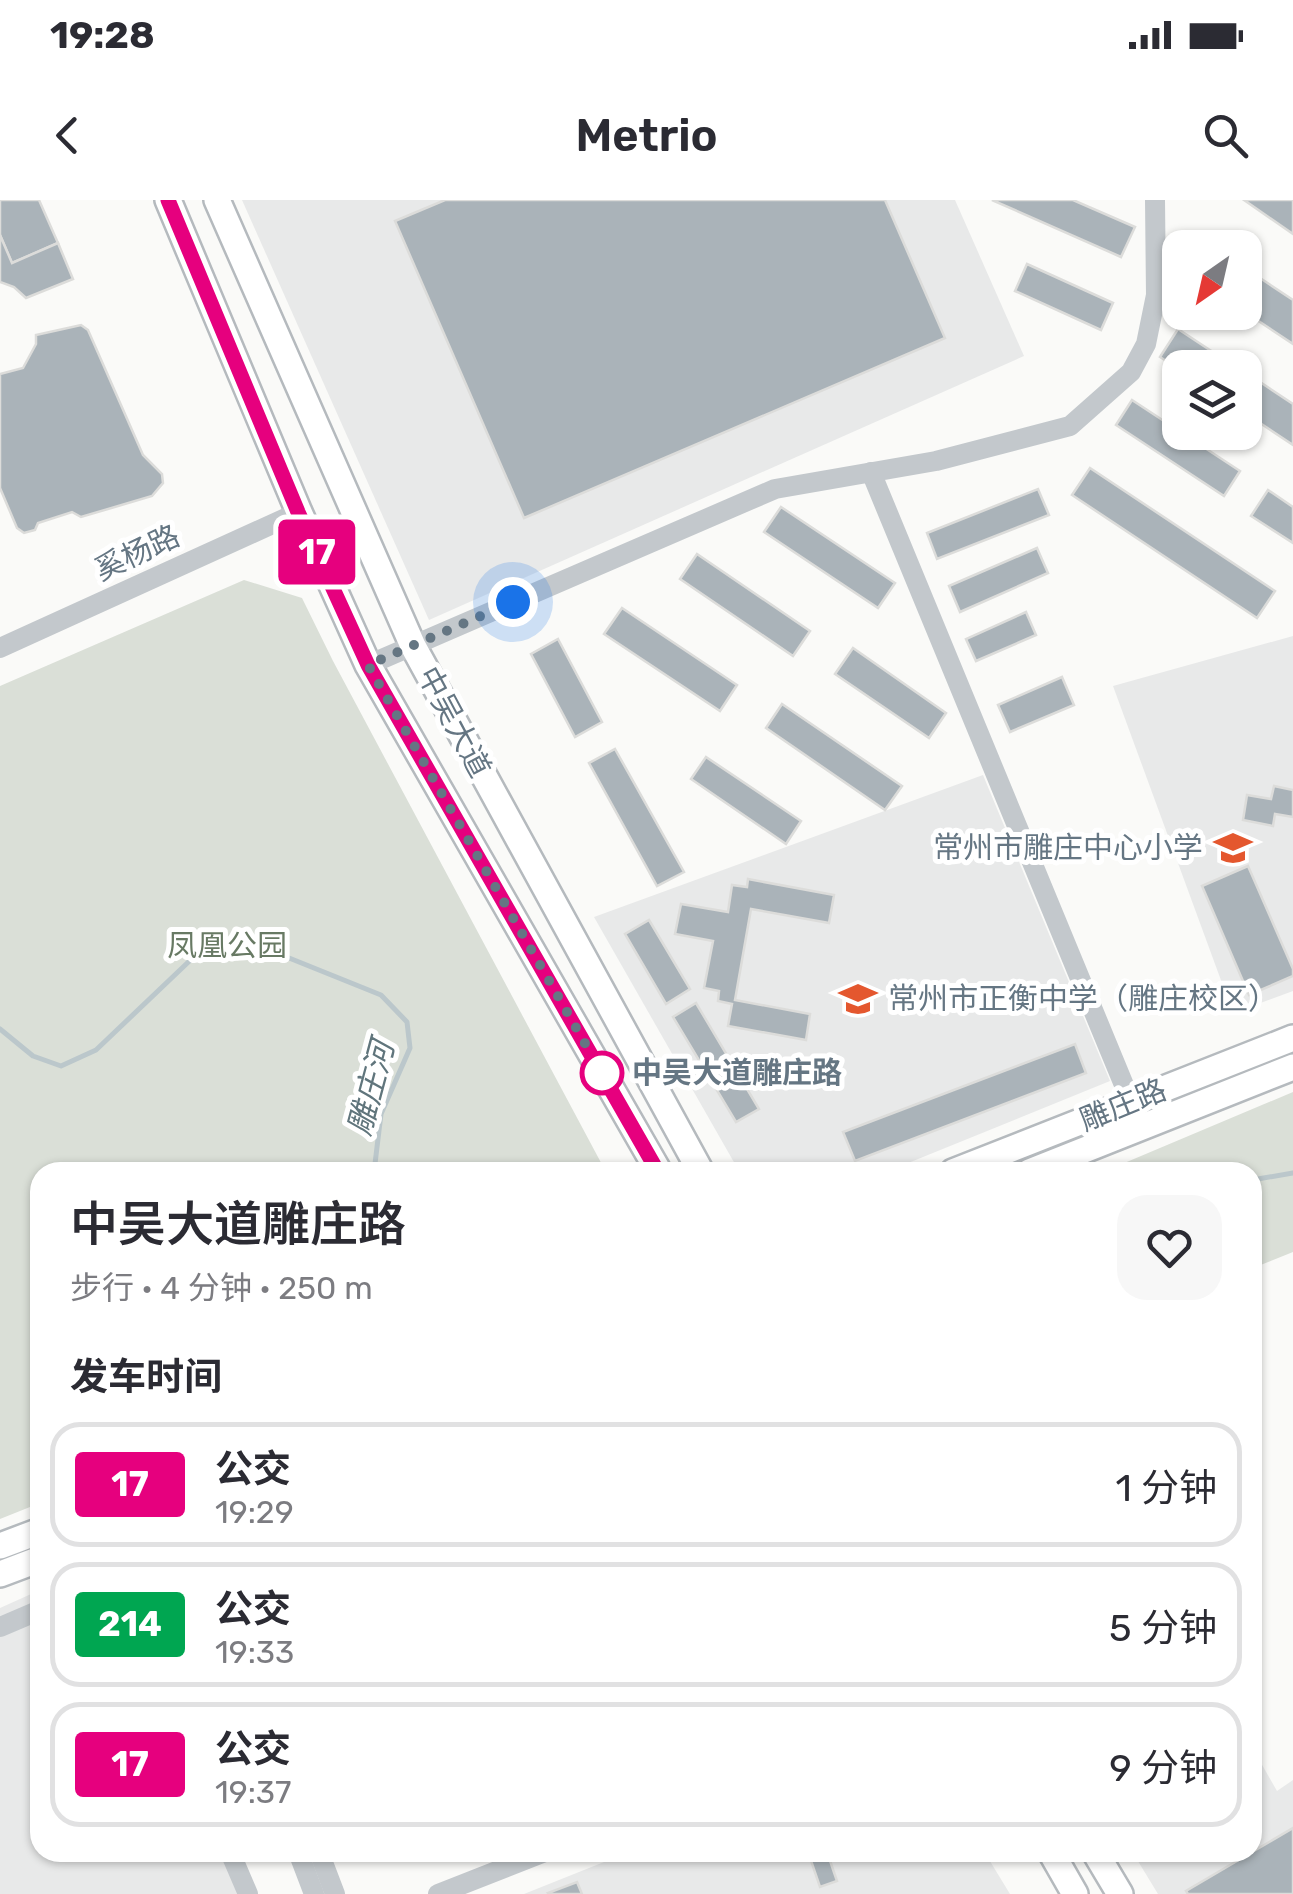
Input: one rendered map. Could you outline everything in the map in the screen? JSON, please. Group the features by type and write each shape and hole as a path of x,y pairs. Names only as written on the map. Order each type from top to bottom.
{"main road":[{"name":"中吴大道","path":"168,200 298,512 368,665 652,1162"},
{"name":"中吴大道","path":"217,200 413,646 628,1044 696,1162"},
{"name":"雕庄路","path":"979,1162 1293,1038"},
{"name":"雕庄路","path":"1054,1162 1293,1067"},
{"path":"0,1546 30,1535"},
{"path":"0,1574 30,1563"},
{"path":"1057,1862 1075,1894"},
{"path":"1102,1862 1120,1894"}],"street":[{"path":"368,665 774,489 936,460 1070,426 1131,372 1146,344 1156,294 1156,200"},
{"path":"871,472 1131,1102"},
{"name":"奚杨路","path":"0,648 298,512"},
{"path":"0,1627 30,1614"},
{"path":"234,1862 248,1894"},
{"path":"302,1862 314,1894"},
{"path":"323,1862 336,1894"},
{"path":"438,1894 520,1862"}],"shaded area":[{"path":"242,200 955,200 1024,356 429,620"},
{"name":"常州市雕庄中心小学","path":"1293,636 1293,991 1233,1013 1113,686"},
{"name":"常州市正衡中学（雕庄校区）","path":"983,775 1110,1081 911,1162 734,1162 594,917"},
{"path":"30,1594 30,1862 244,1862 257,1894 0,1894 0,1608"},
{"path":"1262,1765 1277,1791 1293,1780 1293,1894 1158,1894 1138,1862 1262,1862"},
{"path":"604,1862 990,1862 1010,1894 524,1894"}],"green space":[{"name":"凤凰公园","path":"244,580 302,598 601,1162 30,1162 30,1507 0,1519 0,686"},
{"path":"1293,1092 1293,1252 1262,1264 1262,1162 1127,1162"}],"building":[{"path":"0,200 39,200 58,243 12,263 0,235"},
{"path":"445,200 885,200 945,338 524,518 395,221"},
{"path":"992,200 1073,200 1135,227 1121,257"},
{"path":"1244,200 1293,200 1293,234"},
{"path":"0,235 12,263 58,243 73,279 26,298 14,287 0,282"},
{"path":"1027,264 1113,303 1101,330 1015,291"},
{"path":"1262,279 1293,300 1293,344 1262,323"},
{"path":"81,325 88,330 143,455 162,474 163,483 152,496 81,517 72,512 38,523 35,530 24,533 17,528 0,488 0,374 23,368 36,344 36,335"},
{"path":"1180,330 1210,350 1164,350"},
{"path":"1262,383 1293,404 1293,445 1262,424"},
{"path":"1132,400 1162,420 1162,450 1208,450 1240,471 1224,496 1116,425"},
{"path":"1090,468 1275,591 1257,618 1072,495"},
{"path":"1038,489 1049,515 937,559 927,533"},
{"path":"1268,490 1293,507 1293,543 1251,516"},
{"path":"781,507 895,583 878,608 764,532"},
{"path":"1037,548 1048,573 960,612 949,586"},
{"path":"697,554 810,631 793,656 680,579"},
{"path":"622,608 737,685 720,711 604,634"},
{"path":"1026,612 1036,635 976,661 966,639"},
{"path":"558,639 602,722 575,737 531,654"},
{"path":"853,648 946,713 929,738 835,674"},
{"path":"1062,677 1074,705 1010,732 998,705"},
{"path":"782,704 902,786 885,810 766,728"},
{"path":"615,749 684,872 657,886 589,763"},
{"path":"706,757 801,821 786,844 691,779"},
{"path":"1274,786 1293,790 1293,817 1275,814 1273,826 1243,820 1247,795 1271,799"},
{"path":"1248,866 1293,969 1293,976 1249,995 1202,886"},
{"path":"748,879 834,895 829,923 751,909 735,1000 810,1014 806,1040 728,1026 732,1004 718,1001 719,991 704,988 713,941 675,934 681,904 728,912 732,885 747,887"},
{"path":"649,920 690,989 666,1004 625,934"},
{"path":"696,1003 759,1109 736,1122 673,1017"},
{"path":"1075,1044 1086,1073 855,1161 843,1132"},
{"path":"1293,1828 1293,1894 1186,1891 1235,1862 1262,1862 1262,1846"},
{"path":"811,1862 830,1862 837,1881 820,1887"},
{"path":"577,1882 582,1894 548,1893"}],"waterway":[{"name":"雕庄河","path":"0,1029 33,1056 61,1066 96,1050 201,950 242,939 381,995 407,1022 410,1048 381,1114 375,1162"},
{"name":"雕庄河","path":"1262,1178 1293,1173"}],"bus line":[{"name":"17","path":"168,200 298,512 368,665 652,1162"}],"place":[{"name":"常州市雕庄中心小学","path":"1233,848"},
{"name":"常州市正衡中学（雕庄校区）","path":"858,999"},
{"name":"中吴大道雕庄路","path":"602,1073"}],"route":[{"path":"513,602 368,665 602,1073"}]}
